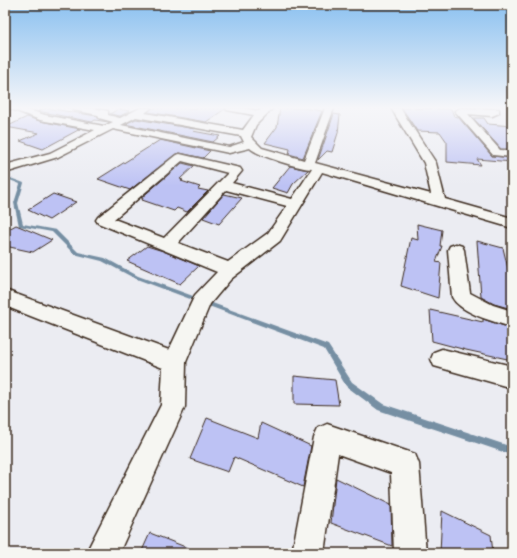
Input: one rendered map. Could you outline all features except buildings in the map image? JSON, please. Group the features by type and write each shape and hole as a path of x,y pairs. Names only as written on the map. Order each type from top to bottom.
{"street":[{"path":"5,169 54,155 97,134"},
{"path":"142,134 229,150 249,139"},
{"path":"226,134 249,139"},
{"path":"248,134 249,139 258,150 270,155 439,201 512,223"},
{"path":"102,553 173,407 175,362 199,307 230,270 274,237 295,204 314,167 323,134"},
{"path":"411,134 430,163 439,201"},
{"path":"480,134 497,153 512,154"},
{"path":"167,245 236,171 180,157 103,220 230,270"},
{"path":"224,185 295,204"},
{"path":"456,250 461,297 487,311 512,319"},
{"path":"5,298 175,362"},
{"path":"442,359 512,377"},
{"path":"308,553 327,437 405,464 410,553"}],"waterway":[{"path":"5,177 22,183 16,203 21,225 54,231 76,253 103,259 136,277 326,347 349,384 381,407 512,451"}]}
